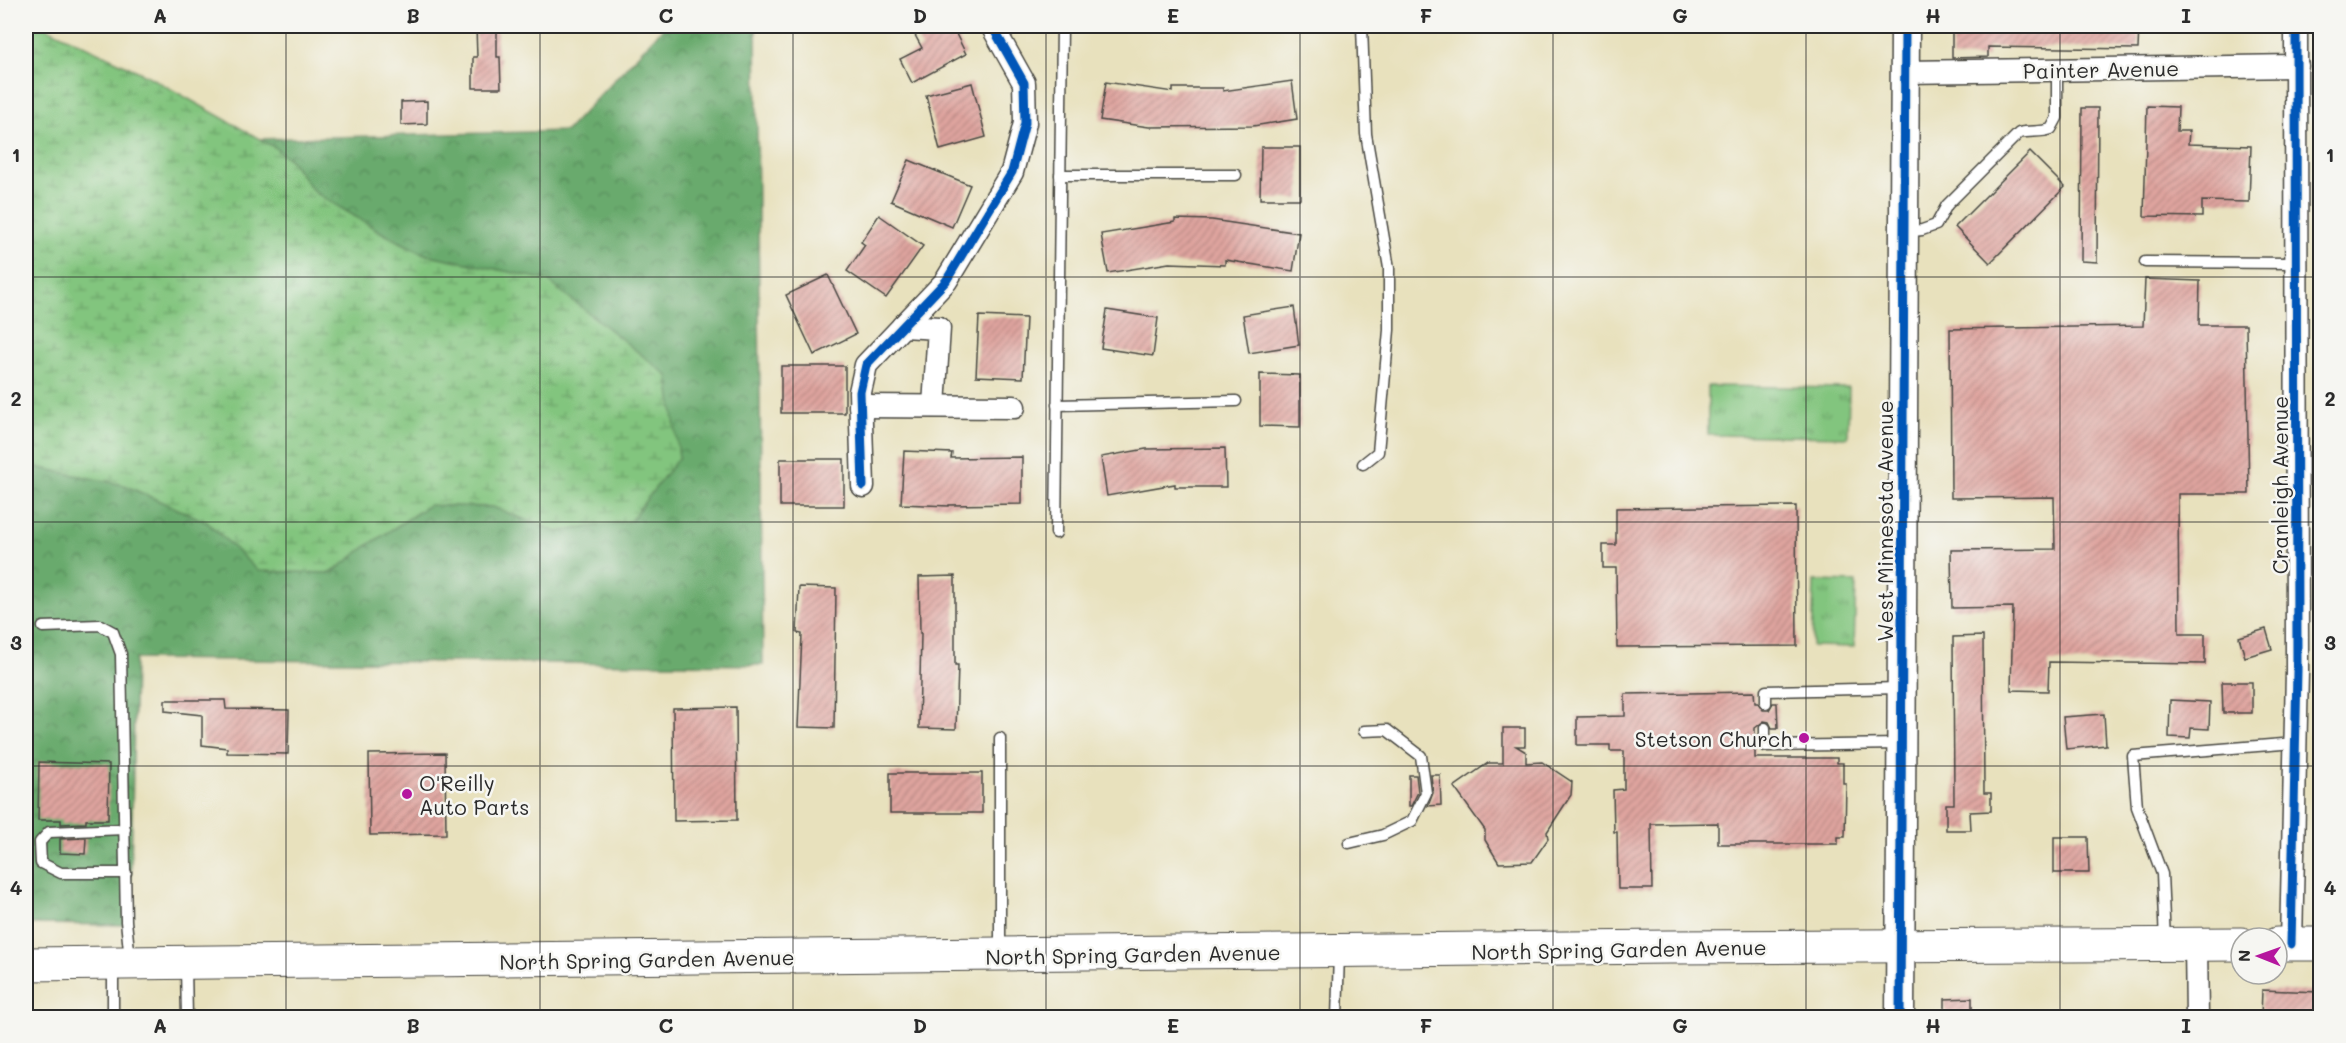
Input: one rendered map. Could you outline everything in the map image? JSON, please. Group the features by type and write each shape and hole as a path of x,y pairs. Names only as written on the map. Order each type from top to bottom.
{"highway":[{"name":"North Spring Garden Avenue","path":"26,964 1000,956 1669,947 2229,944"}],"street":[{"path":"863,486 860,392 866,364 946,281 1012,172 1025,123 1024,83 992,26"},
{"name":"West Minnesota Avenue","path":"1900,1017 1905,26"},
{"name":"Cranleigh Avenue","path":"2296,26 2296,944"},
{"name":"Painter Avenue","path":"1905,72 2296,66"},
{"path":"903,326 939,328 934,406"},
{"path":"860,406 1014,407"},
{"path":"2180,945 2197,1017"}],"lane":[{"path":"1056,533 1062,26"},
{"path":"1362,26 1366,134 1389,268 1389,330 1378,452 1363,464"},
{"path":"1904,232 1922,230 1936,225 1947,205 2019,133 2030,130 2043,132 2051,129 2057,118 2056,70"},
{"path":"1060,175 1236,175"},
{"path":"2145,262 2297,263"},
{"path":"1057,405 1236,401"},
{"path":"43,627 100,625 113,632 121,654 126,921 122,964 113,1017"},
{"path":"1766,703 1766,691 1901,688"},
{"path":"1765,728 1765,746 1900,744"},
{"path":"1349,843 1383,835 1412,821 1426,793 1421,756 1387,730 1364,731"},
{"path":"1000,738 1000,956"},
{"path":"2180,945 2162,874 2137,807 2133,756 2296,743"},
{"path":"125,829 49,832 40,842 41,863 61,873 126,873"},
{"path":"1337,1017 1339,952"},
{"path":"186,963 187,1017"}],"green space":[{"path":"26,26 43,26 146,75 274,147 291,161 314,192 384,234 424,254 547,280 668,376 679,457 630,521 557,532 493,507 429,505 368,545 331,573 258,571 207,522 124,485 26,465"},
{"path":"756,26 763,665 135,659 130,925 26,924 26,465 124,485 207,522 259,571 331,573 368,545 429,505 493,507 557,532 547,280 424,254 384,234 314,192 291,161 274,147 258,139 566,131 663,28"},
{"path":"1708,386 1849,388 1848,437 1708,435"},
{"path":"1814,581 1856,582 1854,647 1812,646"}],"building":[{"path":"910,26 952,26 966,54 912,83 900,59 922,48"},
{"path":"1952,26 2139,26 2138,49 1988,47 1988,57 1952,58"},
{"path":"476,27 497,27 497,57 500,57 501,88 473,88 473,57 477,57"},
{"path":"1292,81 1297,119 1253,126 1149,127 1100,120 1106,82 1173,92 1173,88 1223,88 1223,91"},
{"path":"972,83 986,137 940,150 926,95"},
{"path":"427,101 427,124 401,125 401,102"},
{"path":"2147,106 2178,107 2177,131 2189,131 2188,144 2251,146 2249,202 2202,201 2202,217 2144,216"},
{"path":"2082,108 2098,108 2097,262 2081,261"},
{"path":"1261,147 1300,147 1300,199 1260,199"},
{"path":"2030,152 2065,187 1990,263 1955,227"},
{"path":"909,160 970,185 952,227 891,201"},
{"path":"879,215 923,246 886,298 847,271 865,245 861,242"},
{"path":"1175,219 1212,220 1299,233 1293,271 1225,260 1225,265 1169,263 1108,273 1101,234 1175,222"},
{"path":"828,275 856,334 814,355 786,295"},
{"path":"2145,279 2200,281 2199,325 2246,325 2249,494 2178,494 2179,634 2205,634 2205,664 2049,662 2048,691 2011,690 2013,607 1952,608 1951,550 2055,549 2054,497 1951,498 1950,329 2143,326"},
{"path":"1294,307 1299,345 1249,353 1243,315"},
{"path":"1107,310 1158,318 1153,356 1101,348"},
{"path":"979,316 1026,318 1023,378 976,376"},
{"path":"781,366 845,366 845,413 781,413"},
{"path":"1260,374 1300,375 1300,427 1260,426"},
{"path":"1225,448 1226,487 1175,487 1175,484 1107,496 1101,457 1146,449"},
{"path":"904,451 952,453 951,458 1022,457 1022,504 949,506 901,504"},
{"path":"780,459 844,459 844,506 780,506"},
{"path":"1796,506 1797,646 1617,647 1616,568 1603,568 1603,545 1616,545 1616,508"},
{"path":"955,576 955,665 958,665 956,729 919,728 921,633 919,577"},
{"path":"799,587 836,588 834,728 798,727 802,634 797,633"},
{"path":"2266,629 2272,649 2245,657 2239,637"},
{"path":"1983,636 1984,793 1991,793 1991,811 1970,812 1971,830 1946,830 1946,804 1954,804 1953,637"},
{"path":"2222,682 2252,682 2252,713 2223,713"},
{"path":"1754,692 1755,703 1758,703 1763,710 1769,710 1773,703 1777,703 1778,728 1772,728 1769,722 1764,721 1755,728 1755,758 1837,758 1837,763 1843,763 1843,783 1846,783 1845,837 1838,837 1838,844 1718,844 1718,823 1651,824 1652,889 1618,889 1617,832 1614,832 1613,790 1624,789 1624,751 1610,751 1610,745 1577,745 1577,717 1625,716 1625,694"},
{"path":"165,700 225,700 226,709 289,710 288,754 227,753 227,748 202,745 202,715 165,711"},
{"path":"2170,700 2210,702 2209,729 2191,728 2190,738 2169,737"},
{"path":"736,707 737,820 674,821 673,708"},
{"path":"2104,714 2106,745 2066,749 2063,717"},
{"path":"1503,728 1525,728 1525,746 1516,746 1526,752 1526,763 1542,762 1572,782 1571,795 1547,832 1548,839 1532,862 1499,863 1485,840 1485,830 1454,787 1488,763 1503,763"},
{"name":"O'Reilly Auto Parts","path":"445,753 446,834 370,835 369,754"},
{"path":"39,762 109,764 108,820 86,820 86,823 61,824 61,820 38,820"},
{"path":"890,773 982,773 982,813 890,813"},
{"path":"1409,775 1416,775 1418,792 1411,806 1409,806"},
{"path":"1431,775 1440,775 1441,805 1428,806 1433,793"},
{"path":"2054,837 2088,837 2089,873 2054,873"},
{"path":"86,838 85,854 60,853 60,839"},
{"path":"2262,990 2320,992 2320,1015 2261,1017"},
{"path":"1972,998 1972,1017 1945,1017 1945,999"}],"cycle path":[{"path":"863,486 860,392 866,365 946,281 1012,172 1025,123 1024,83 992,26"},
{"path":"1900,1018 1905,26"},
{"path":"2291,944 2297,671 2296,26"}],"place":[{"name":"Stetson Church","path":"1804,738"},
{"name":"O'Reilly Auto Parts","path":"407,794"}]}
